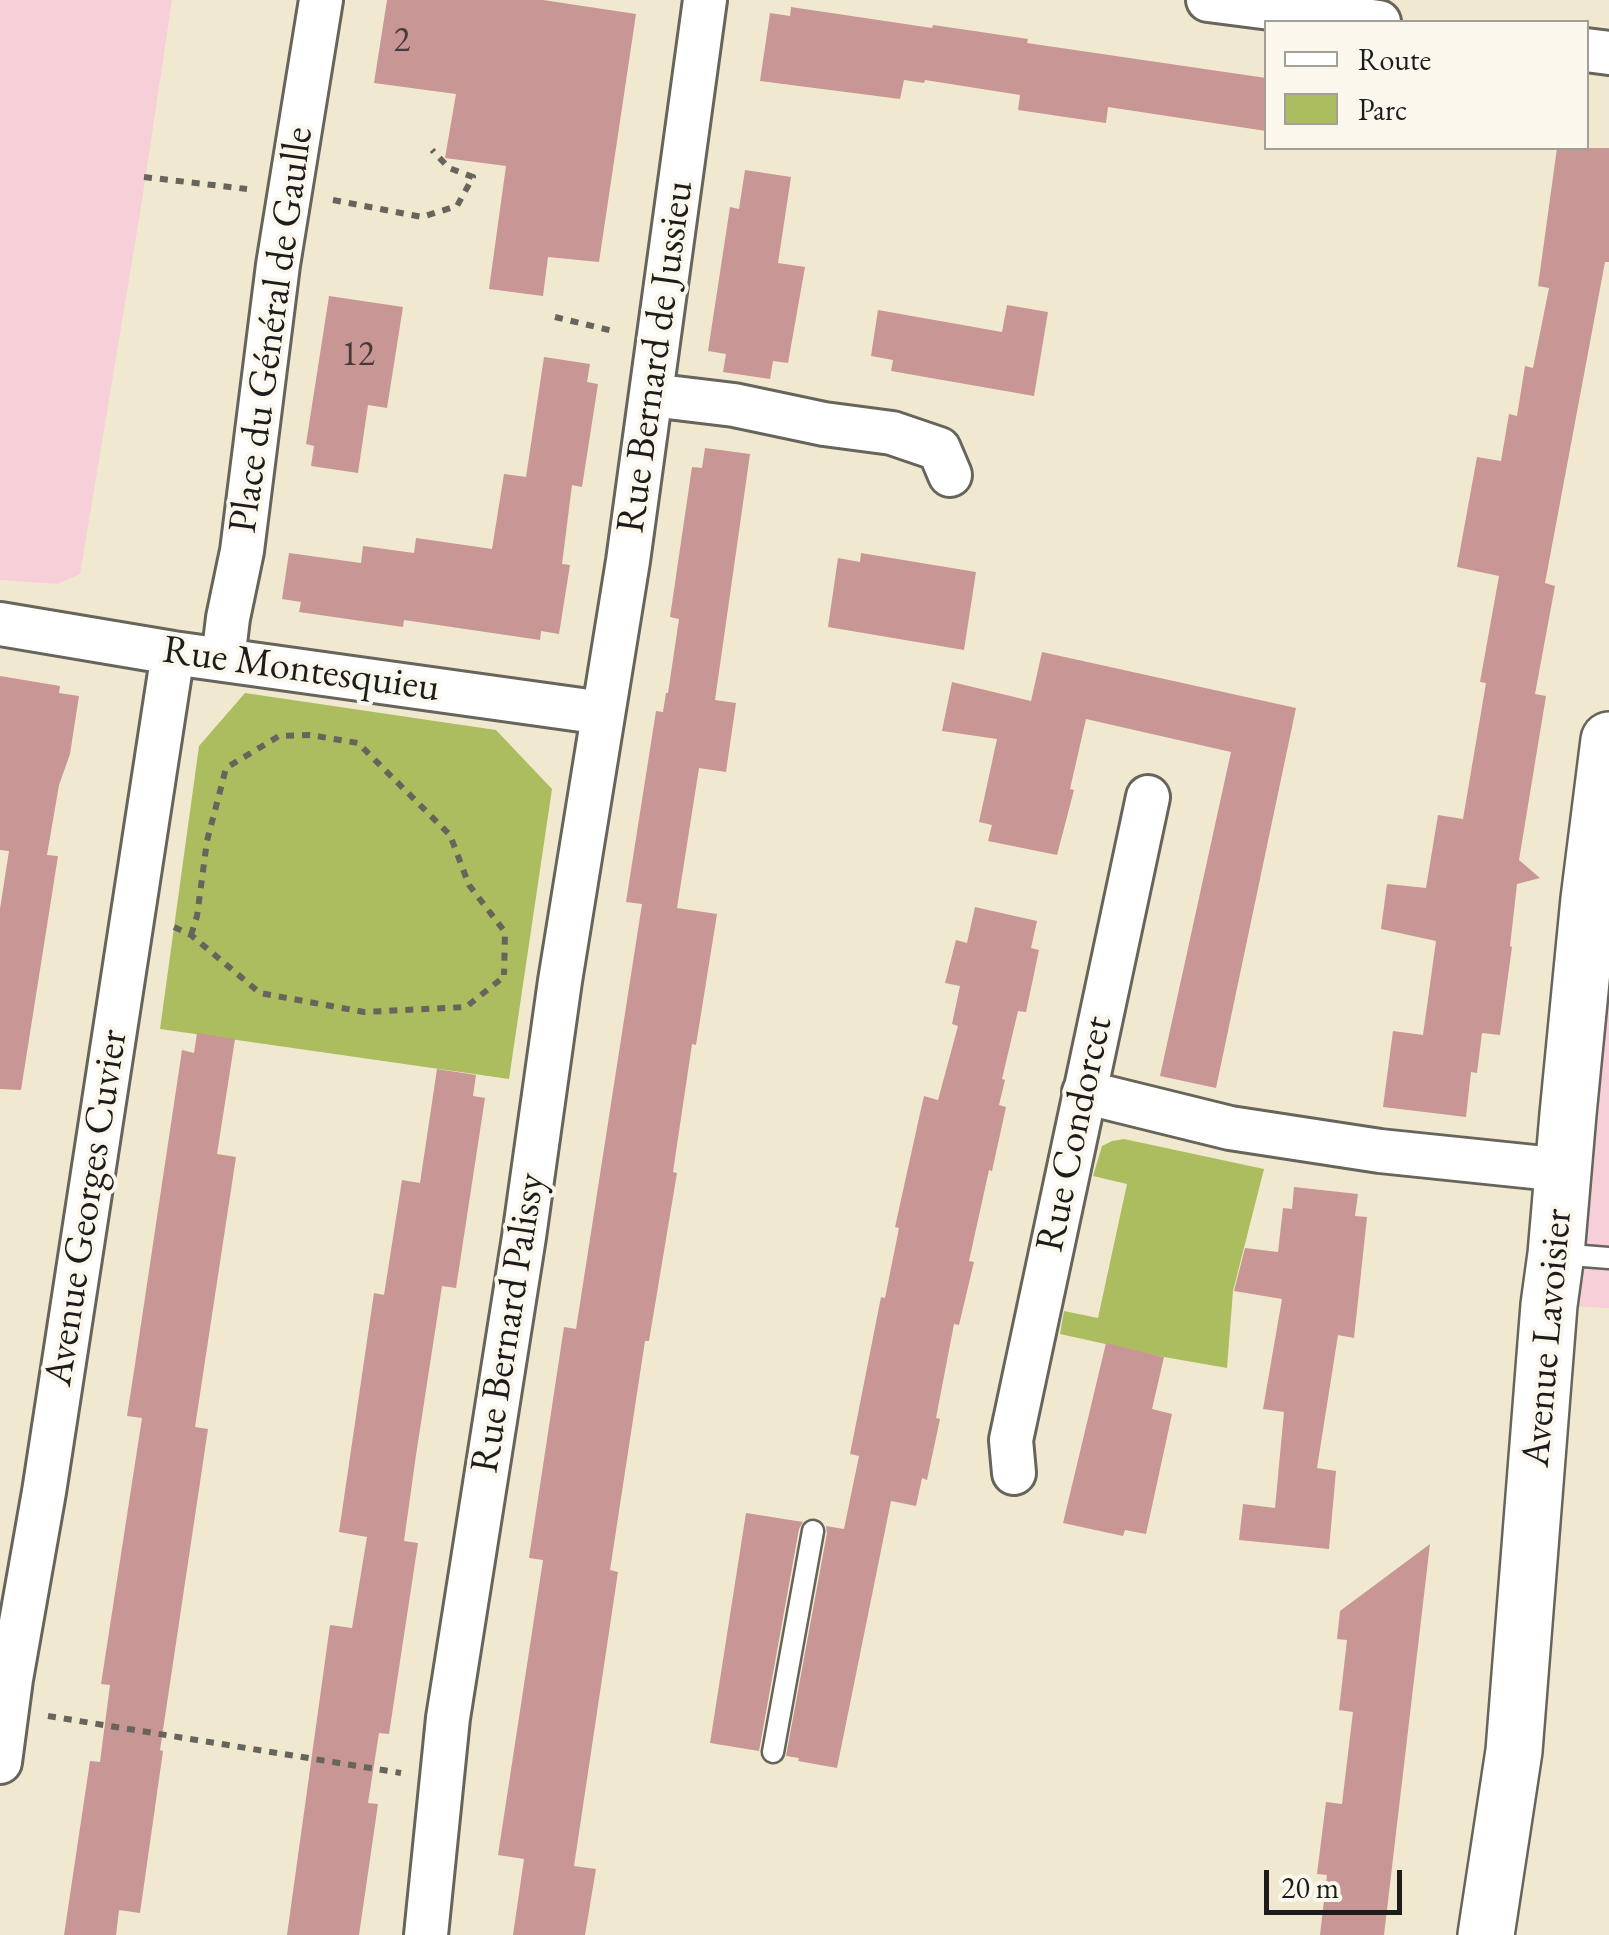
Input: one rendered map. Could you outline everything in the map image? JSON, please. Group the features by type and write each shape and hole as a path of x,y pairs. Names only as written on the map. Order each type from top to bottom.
{"main road":[{"name":"Avenue Lavoisier","path":"1486,1935 1514,1751 1542,1384 1583,1256 1563,1170 1609,740"}],"street":[{"name":"Place du Général de Gaulle","path":"223,660 242,551 278,265 321,0"},
{"name":"Rue Bernard de Jussieu","path":"603,713 628,561 705,0"},
{"path":"1208,0 1363,20"},
{"path":"651,395 734,405 892,434 938,450 950,475"},
{"name":"Rue Montesquieu","path":"0,624 173,653 603,713"},
{"name":"Avenue Georges Cuvier","path":"0,1762 6,1688 44,1492 173,653"},
{"name":"Rue Bernard Palissy","path":"426,1935 448,1718 603,713"},
{"name":"Rue Condorcet","path":"1014,1473 1012,1440 1148,797"},
{"path":"1084,1092 1230,1128 1380,1151 1563,1170"}],"lane":[{"path":"773,1752 813,1531"}],"path":[{"path":"190,934 197,916 207,841 226,768 279,736 310,735 358,743 450,835 469,885 505,932 504,975"},
{"path":"132,908 190,934 260,993 364,1012 466,1007 504,975 560,981"},
{"path":"6,1688 442,1779"}],"shaded area":[{"path":"0,0 172,0 80,574 58,584 0,580"},
{"path":"1582,983 1609,986 1609,1308 1549,1305"}],"green space":[{"path":"245,693 496,730 552,789 509,1079 160,1029 199,746"},
{"path":"1124,1139 1264,1169 1233,1291 1227,1368 1060,1334 1064,1311 1098,1318 1127,1184 1093,1176 1102,1146"}],"building":[{"path":"387,0 543,0 636,14 599,262 548,257 543,296 489,289 506,166 445,158 456,94 374,83"},
{"path":"791,7 932,28 933,25 1264,78 1264,131 1108,107 1106,123 1018,110 1020,95 925,80 904,80 900,99 760,81 770,13 790,16"},
{"path":"1609,148 1609,262 1605,262 1545,583 1555,586 1535,694 1546,696 1519,860 1540,878 1517,884 1500,1035 1482,1033 1477,1073 1471,1072 1466,1117 1383,1107 1393,1031 1423,1035 1436,941 1381,929 1387,884 1426,888 1438,815 1463,819 1486,683 1480,682 1499,576 1457,567 1477,457 1501,461 1509,414 1517,416 1525,366 1533,368 1549,288 1538,286 1557,150"},
{"path":"745,170 791,177 778,263 805,267 788,363 773,361 770,379 723,372 726,354 708,351 730,207 739,209"},
{"path":"329,296 403,307 387,408 368,405 358,473 311,466 314,446 306,444"},
{"path":"1007,305 1048,312 1034,396 891,371 893,360 871,356 878,310 1002,332"},
{"path":"544,357 590,364 587,382 598,384 582,487 572,485 562,564 570,565 559,634 541,631 540,640 404,620 403,627 299,612 301,602 282,599 289,553 361,563 363,546 414,553 416,538 492,549 504,474 526,477"},
{"path":"705,448 750,454 715,700 736,703 726,772 699,768 677,908 717,914 696,1045 692,1044 673,1172 677,1173 649,1341 645,1341 610,1570 618,1572 574,1866 596,1869 585,1935 513,1935 524,1859 498,1855 543,1560 529,1558 564,1327 576,1329 642,904 626,902 656,711 663,712 668,693 679,619 670,617 692,467 702,468"},
{"path":"861,553 976,572 964,650 828,627 838,558 860,562"},
{"path":"1042,652 1296,708 1216,1088 1160,1076 1231,752 1086,719 1070,789 1074,790 1057,855 988,841 992,825 979,822 997,739 942,731 952,682 1031,701"},
{"path":"0,676 60,686 59,693 79,696 47,855 58,856 21,1090 0,1089 0,909 9,851 0,850"},
{"path":"975,907 1037,921 1031,948 1039,950 1026,1012 1018,1011 1002,1079 1005,1080 999,1105 1006,1107 969,1261 974,1262 959,1325 954,1324 927,1480 922,1478 916,1506 891,1501 837,1768 798,1761 799,1758 786,1756 826,1526 844,1529 859,1456 850,1454 919,1118 924,1096 938,1100 958,1026 952,1024 960,986 945,983 956,940 967,943"},
{"path":"197,1033 235,1039 217,1154 236,1157 195,1427 208,1429 140,1913 119,1910 116,1935 64,1935 90,1761 100,1762 110,1685 101,1684 142,1418 127,1416 182,1050 194,1053"},
{"path":"437,1069 476,1075 473,1096 485,1098 456,1288 442,1286 416,1455 404,1541 418,1543 389,1734 379,1733 368,1803 378,1804 359,1935 287,1935 330,1625 352,1628 367,1537 339,1532 374,1293 384,1295 402,1180 420,1183"},
{"path":"1294,1187 1358,1194 1355,1216 1367,1217 1354,1338 1338,1335 1317,1468 1336,1471 1329,1549 1239,1540 1243,1504 1275,1508 1284,1412 1263,1409 1282,1299 1234,1291 1245,1248 1278,1252 1283,1208 1292,1209"},
{"path":"1106,1343 1164,1357 1152,1409 1172,1414 1146,1534 1125,1530 1123,1536 1063,1523"},
{"path":"746,1513 803,1522 759,1751 710,1743"},
{"path":"1430,1544 1384,1935 1320,1935 1327,1875 1317,1874 1326,1802 1342,1804 1353,1712 1339,1710 1347,1640 1337,1639 1340,1611"}]}
